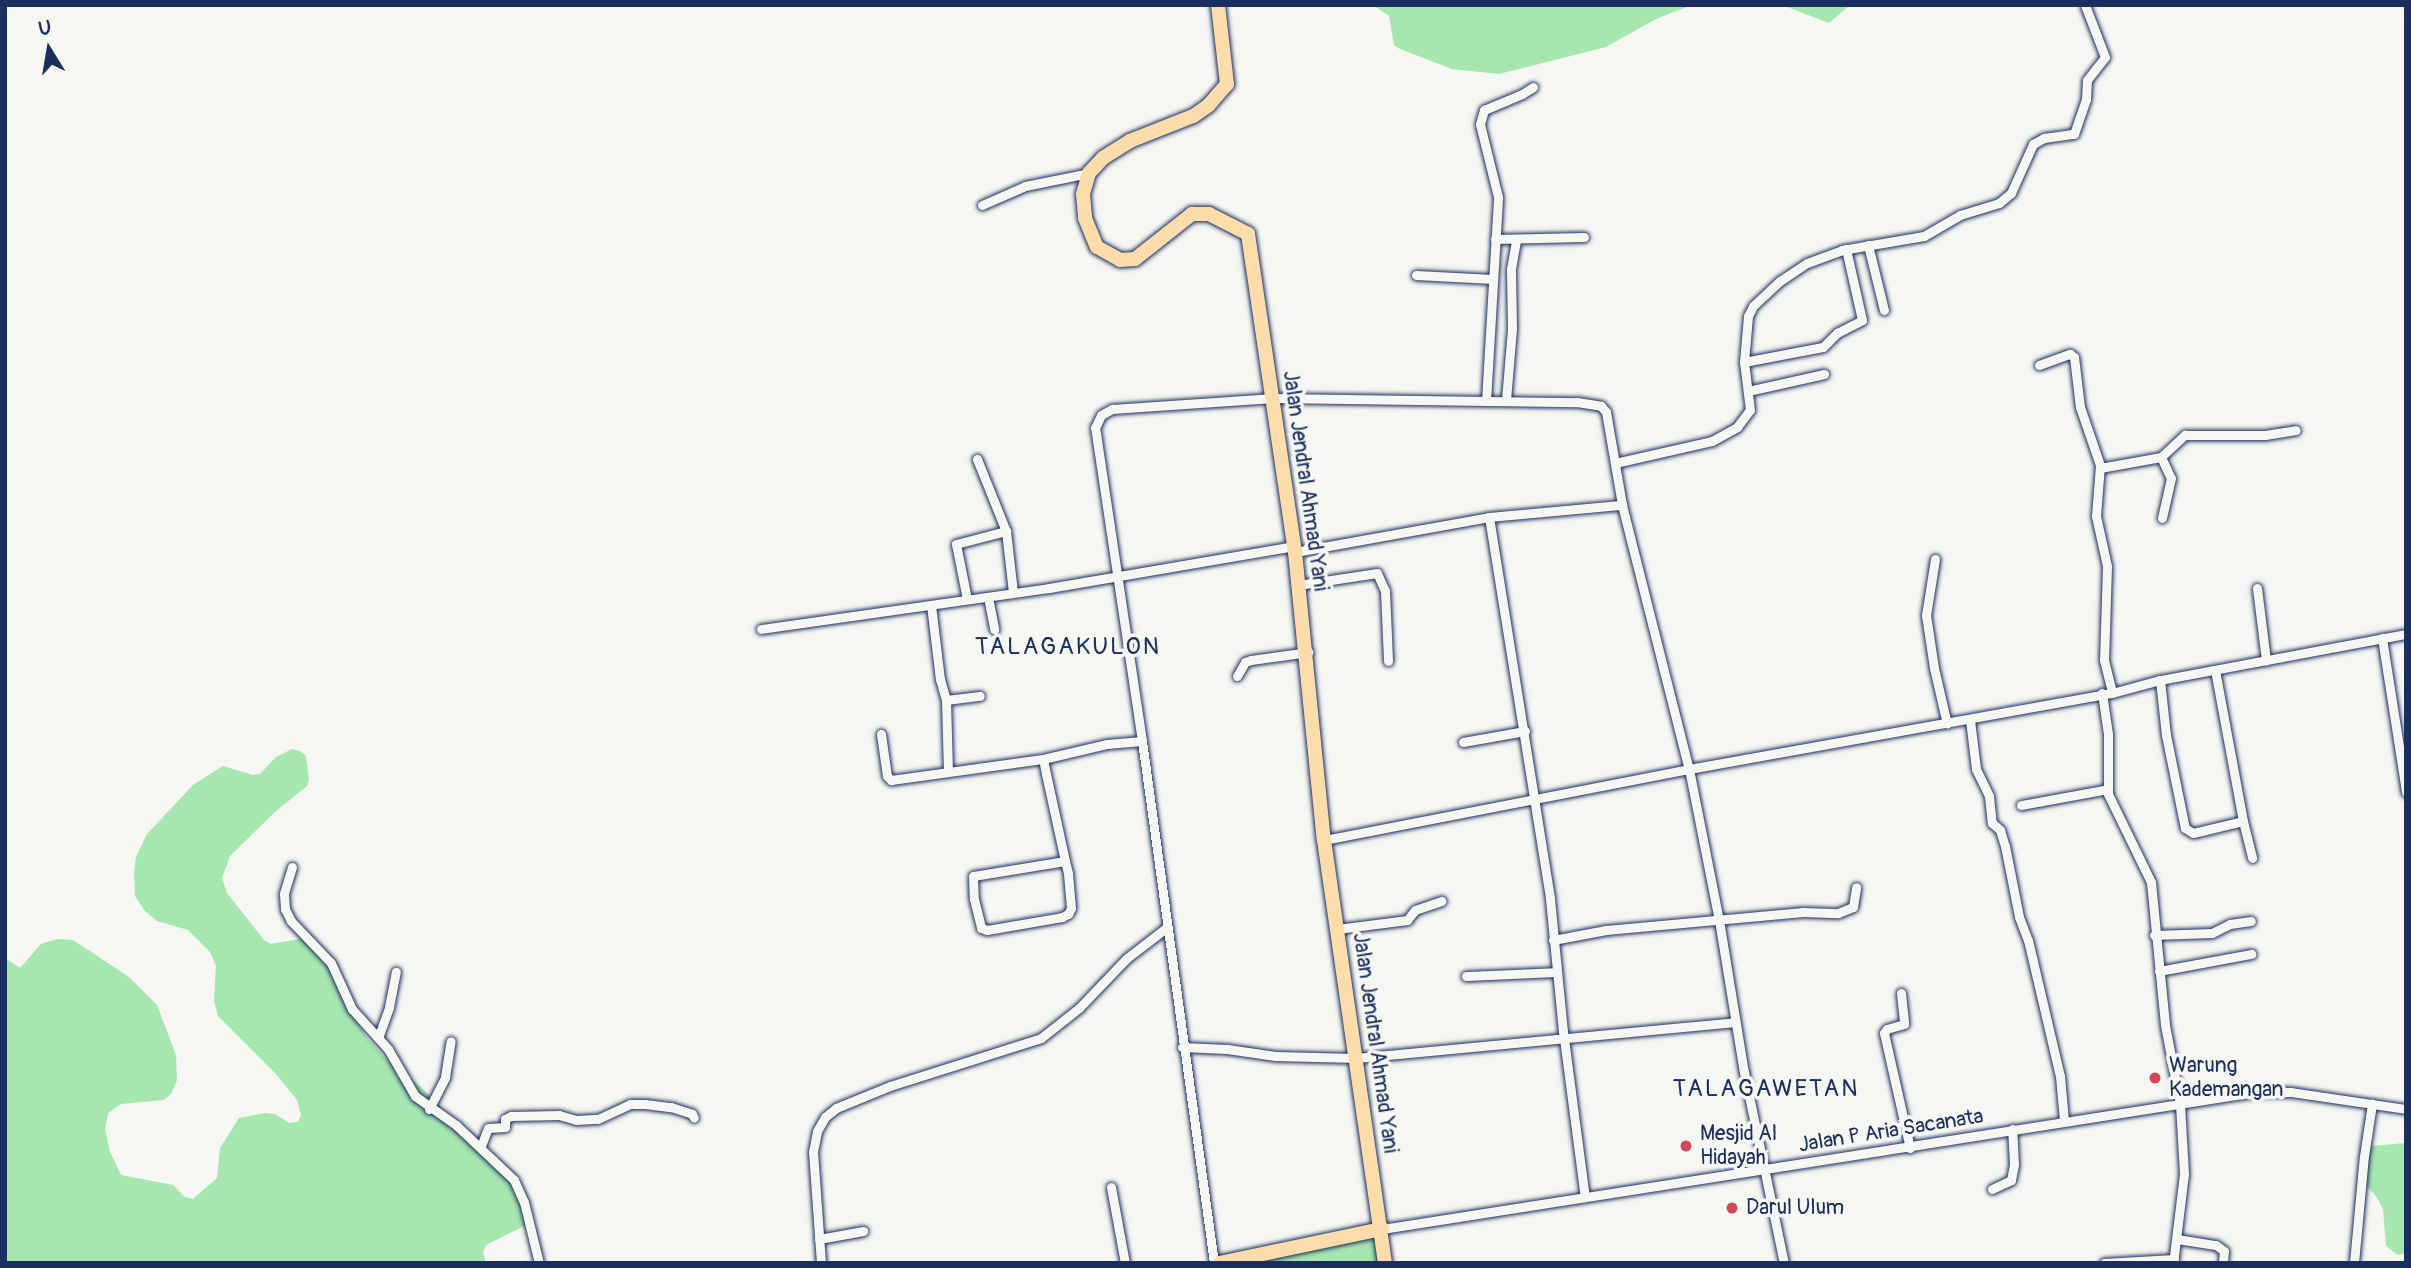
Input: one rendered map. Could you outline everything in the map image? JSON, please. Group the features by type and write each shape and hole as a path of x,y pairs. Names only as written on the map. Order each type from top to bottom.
{"main road":[{"path":"1089,173 1103,158 1130,141 1184,121 1209,105 1227,84 1218,5"},
{"name":"Jalan Jendral Ahmad Yani","path":"1089,173 1083,194 1085,218 1090,237 1108,257 1120,260 1135,259 1192,214 1209,214 1248,234 1295,549 1297,584 1308,652 1324,840 1385,1263"},
{"path":"1220,1263 1382,1229"}],"street":[{"path":"1615,463 1723,437 1737,427 1749,412 1744,362 1747,323 1753,306 1796,270 1846,249 1924,236 1960,215 1999,203 2011,193 2033,144 2044,138 2074,134 2086,99 2087,80 2105,57 2085,5"},
{"path":"1486,401 1497,197 1480,124 1484,110 1533,87"},
{"path":"982,205 1025,186 1089,173"},
{"path":"1495,239 1516,241 1584,237"},
{"path":"1506,400 1512,328 1511,269 1516,241"},
{"path":"1868,245 1884,310"},
{"path":"1744,362 1824,347 1837,333 1862,320 1846,249"},
{"path":"1416,275 1493,279"},
{"path":"2039,365 2070,354 2074,357 2080,407 2099,468 2096,516 2107,566 2104,660 2108,789 2115,811 2151,882 2154,935 2180,1104 2185,1157 2174,1261 2104,1263"},
{"path":"1748,391 1824,374"},
{"path":"1214,1263 1182,1047 1142,741 1095,428 1101,415 1112,409 1274,398 1577,402 1601,406 1606,412 1622,505 1689,769 1720,920 1735,1022 1784,1263"},
{"path":"2099,468 2161,457 2185,435 2265,435 2296,430"},
{"path":"2161,457 2171,478 2162,518"},
{"path":"977,459 1006,531 1013,592"},
{"path":"761,629 988,597 1489,517 1622,505"},
{"path":"1489,517 1550,899 1556,972 1585,1197"},
{"path":"967,599 955,548 957,542 1006,531"},
{"path":"1935,559 1926,615 1934,668 1947,724"},
{"path":"1297,584 1377,573 1385,591 1388,661"},
{"path":"2257,588 2266,660"},
{"path":"988,597 993,629"},
{"path":"931,605 940,679 946,700 948,771"},
{"path":"1324,840 1689,769 1970,720 2160,680 2406,634"},
{"path":"2382,638 2406,792"},
{"path":"1237,676 1245,662 1308,652"},
{"path":"2215,670 2252,858"},
{"path":"2160,680 2166,735 2185,828 2193,833 2244,821"},
{"path":"946,700 980,696"},
{"path":"1970,720 1976,769 1989,796 1992,822 2002,838 2054,1050 2063,1095 2064,1121"},
{"path":"1463,742 1525,731"},
{"path":"881,734 887,776 891,780 1043,759 1107,744 1142,741"},
{"path":"1043,759 1065,861 1071,908 1069,914 987,930 981,928 974,899 973,876 1065,861"},
{"path":"2021,805 2108,789"},
{"path":"292,867 284,894 285,909 291,921 331,963 352,1009 388,1049 415,1096 481,1146 514,1180 524,1202 539,1263"},
{"path":"1553,940 1606,930 1847,911 1853,907 1856,887"},
{"path":"1337,929 1407,920 1415,910 1441,901"},
{"path":"2154,935 2212,933 2230,924 2251,920"},
{"path":"821,1263 813,1152 817,1131 825,1117 836,1108 890,1086 1041,1038 1071,1015 1127,958 1166,928"},
{"path":"2159,971 2251,954"},
{"path":"378,1038 389,1007 396,972"},
{"path":"1466,976 1556,972"},
{"path":"1901,993 1904,1024 1887,1029 1884,1033 1910,1147"},
{"path":"1182,1047 1227,1049 1275,1056 1356,1058 1564,1036 1735,1022"},
{"path":"429,1109 445,1077 451,1041"},
{"name":"Jalan P Aria Sacanata","path":"1382,1229 2274,1090 2406,1109"},
{"path":"481,1146 488,1128 505,1126 505,1119 511,1116 559,1115 576,1120 598,1119 630,1104 645,1104 671,1107 692,1114 694,1118"},
{"path":"2354,1263 2372,1104"},
{"path":"1992,1189 2011,1180 2014,1164 2012,1129"},
{"path":"1111,1186 1125,1263"},
{"path":"818,1240 863,1231"},
{"path":"2177,1238 2223,1248 2223,1263"}],"green space":[{"path":"1373,5 1692,5 1656,19 1606,47 1499,74 1452,69 1400,49 1394,45 1389,16"},
{"path":"1782,5 1850,5 1829,23"},
{"path":"292,749 306,756 309,779 307,786 276,811 230,856 222,878 227,893 264,940 271,944 310,937 320,949 349,1009 368,1039 389,1062 422,1088 519,1189 530,1223 486,1245 483,1252 486,1263 5,1263 5,958 20,968 41,944 57,939 73,940 129,977 157,1005 176,1055 177,1080 171,1094 164,1100 121,1104 108,1113 105,1129 110,1152 121,1175 173,1185 185,1197 193,1199 217,1178 220,1148 239,1118 265,1113 275,1114 289,1123 298,1122 301,1115 297,1100 276,1074 218,1016 214,1001 216,966 210,952 188,930 157,921 145,911 135,896 134,872 136,857 147,834 193,785 223,766 253,775 260,774 276,757"},
{"path":"2406,1143 2406,1253 2398,1255 2386,1246 2383,1209 2376,1196 2365,1185 2359,1147"},
{"path":"1380,1233 1382,1263 1215,1263 1214,1255"}],"place":[{"name":"Warung Kademangan","path":"2155,1078"},
{"name":"Mesjid Al Hidayah","path":"1686,1146"},
{"name":"Darul Ulum","path":"1732,1208"}],"district":[{"name":"TALAGAKULON","path":"1068,647"},
{"name":"TALAGAWETAN","path":"1766,1089"}]}
